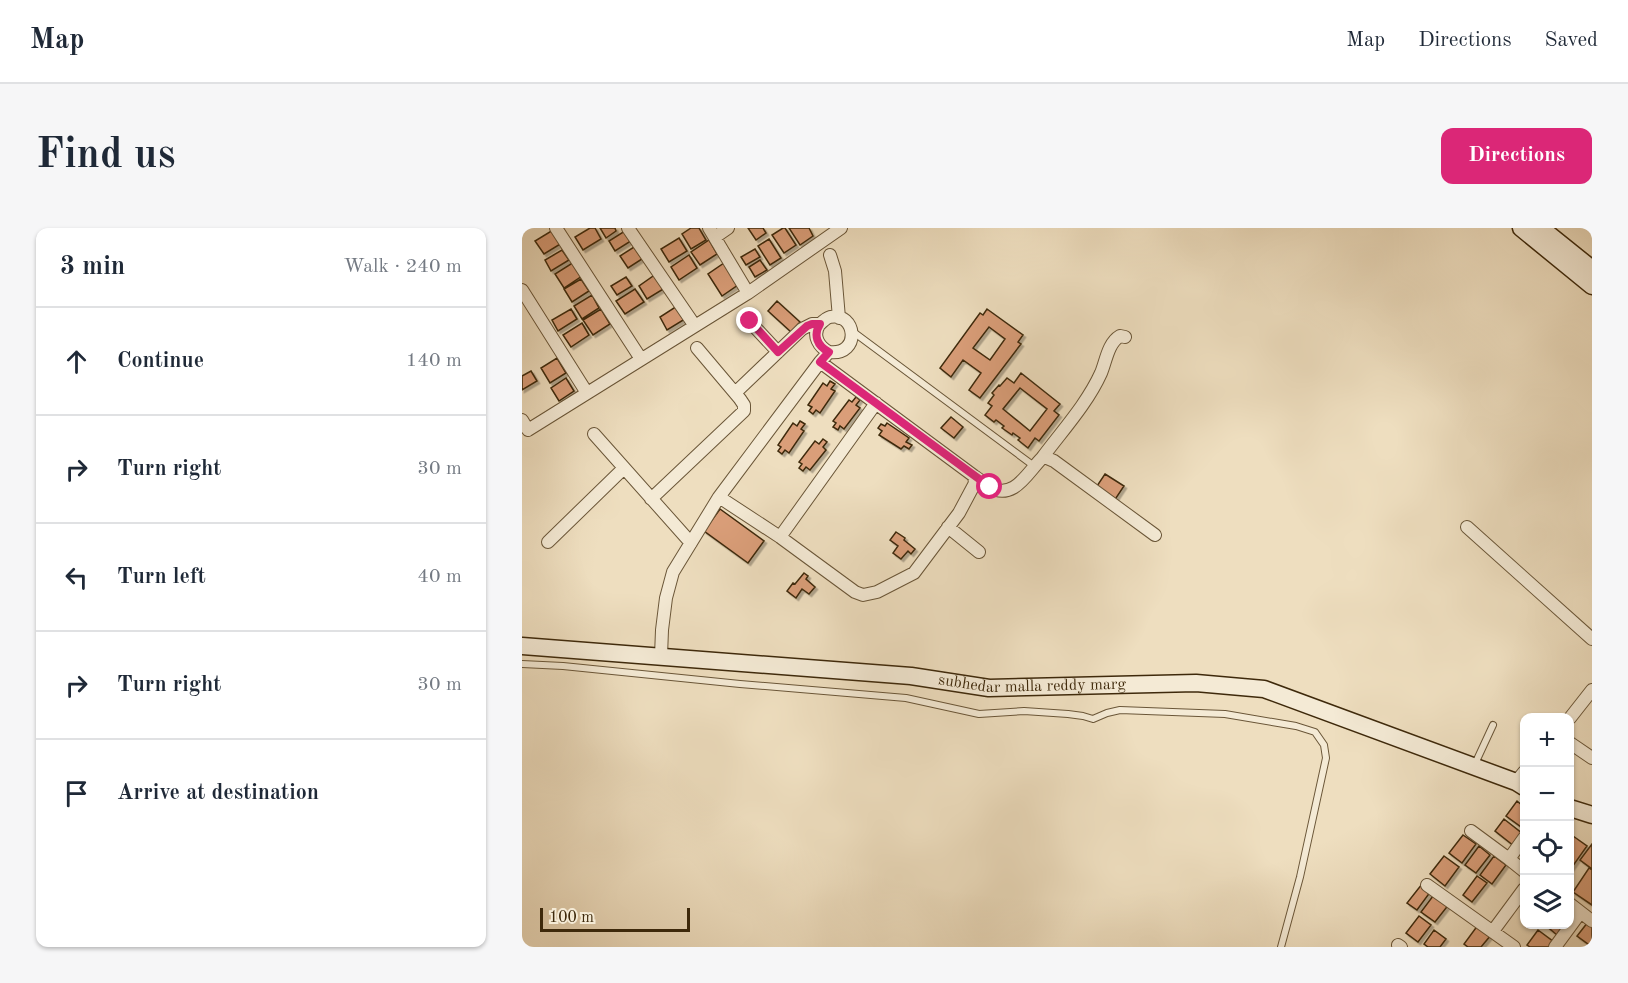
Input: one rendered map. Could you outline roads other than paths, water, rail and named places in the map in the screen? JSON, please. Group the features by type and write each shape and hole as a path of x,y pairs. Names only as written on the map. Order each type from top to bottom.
{"main road":[{"path":"1521,228 1592,286"},
{"path":"1541,228 1592,269"},
{"name":"subhedar malla reddy marg","path":"522,645 911,676 989,688 1196,682 1264,688 1474,767 1520,780"},
{"path":"1574,810 1592,815"}],"street":[{"path":"556,228 641,359"},
{"path":"628,228 695,326"},
{"path":"728,228 712,233 748,292"},
{"path":"522,420 528,429 748,292 841,228"},
{"path":"830,255 835,271 839,318"},
{"path":"522,290 587,393"},
{"path":"830,317 846,321 852,331 847,348 836,353 824,349 817,340 820,324 830,317"},
{"path":"750,321 778,352"},
{"path":"735,393 807,326 820,324"},
{"path":"820,362 974,476 990,487 1006,491 1017,486 1038,462 1088,397 1101,373 1114,340 1120,336 1125,337"},
{"path":"651,499 744,411 744,405 697,348"},
{"path":"661,656 666,598 674,572 719,497 829,352"},
{"path":"780,537 876,403"},
{"path":"594,434 691,543"},
{"path":"1038,462 1054,461 1155,535"},
{"path":"548,542 624,468"},
{"path":"719,497 780,537 855,592 863,595 877,591 914,573 959,513 975,483 974,476"},
{"path":"948,527 979,552"},
{"path":"1467,527 1592,639"},
{"path":"1573,713 1591,693"},
{"path":"1574,746 1592,758"},
{"path":"1472,831 1520,868"},
{"path":"1509,859 1520,844"},
{"path":"1427,885 1514,947"},
{"path":"1493,931 1520,894"},
{"path":"1574,908 1592,921"},
{"path":"1555,947 1580,912"}],"lane":[{"path":"852,331 1038,462"},
{"path":"522,664 906,698 979,714 1024,711 1068,714 1093,719 1120,710 1225,714 1296,726 1315,732 1324,745 1326,758 1300,877 1281,947"},
{"path":"1474,767 1493,725"}]}
